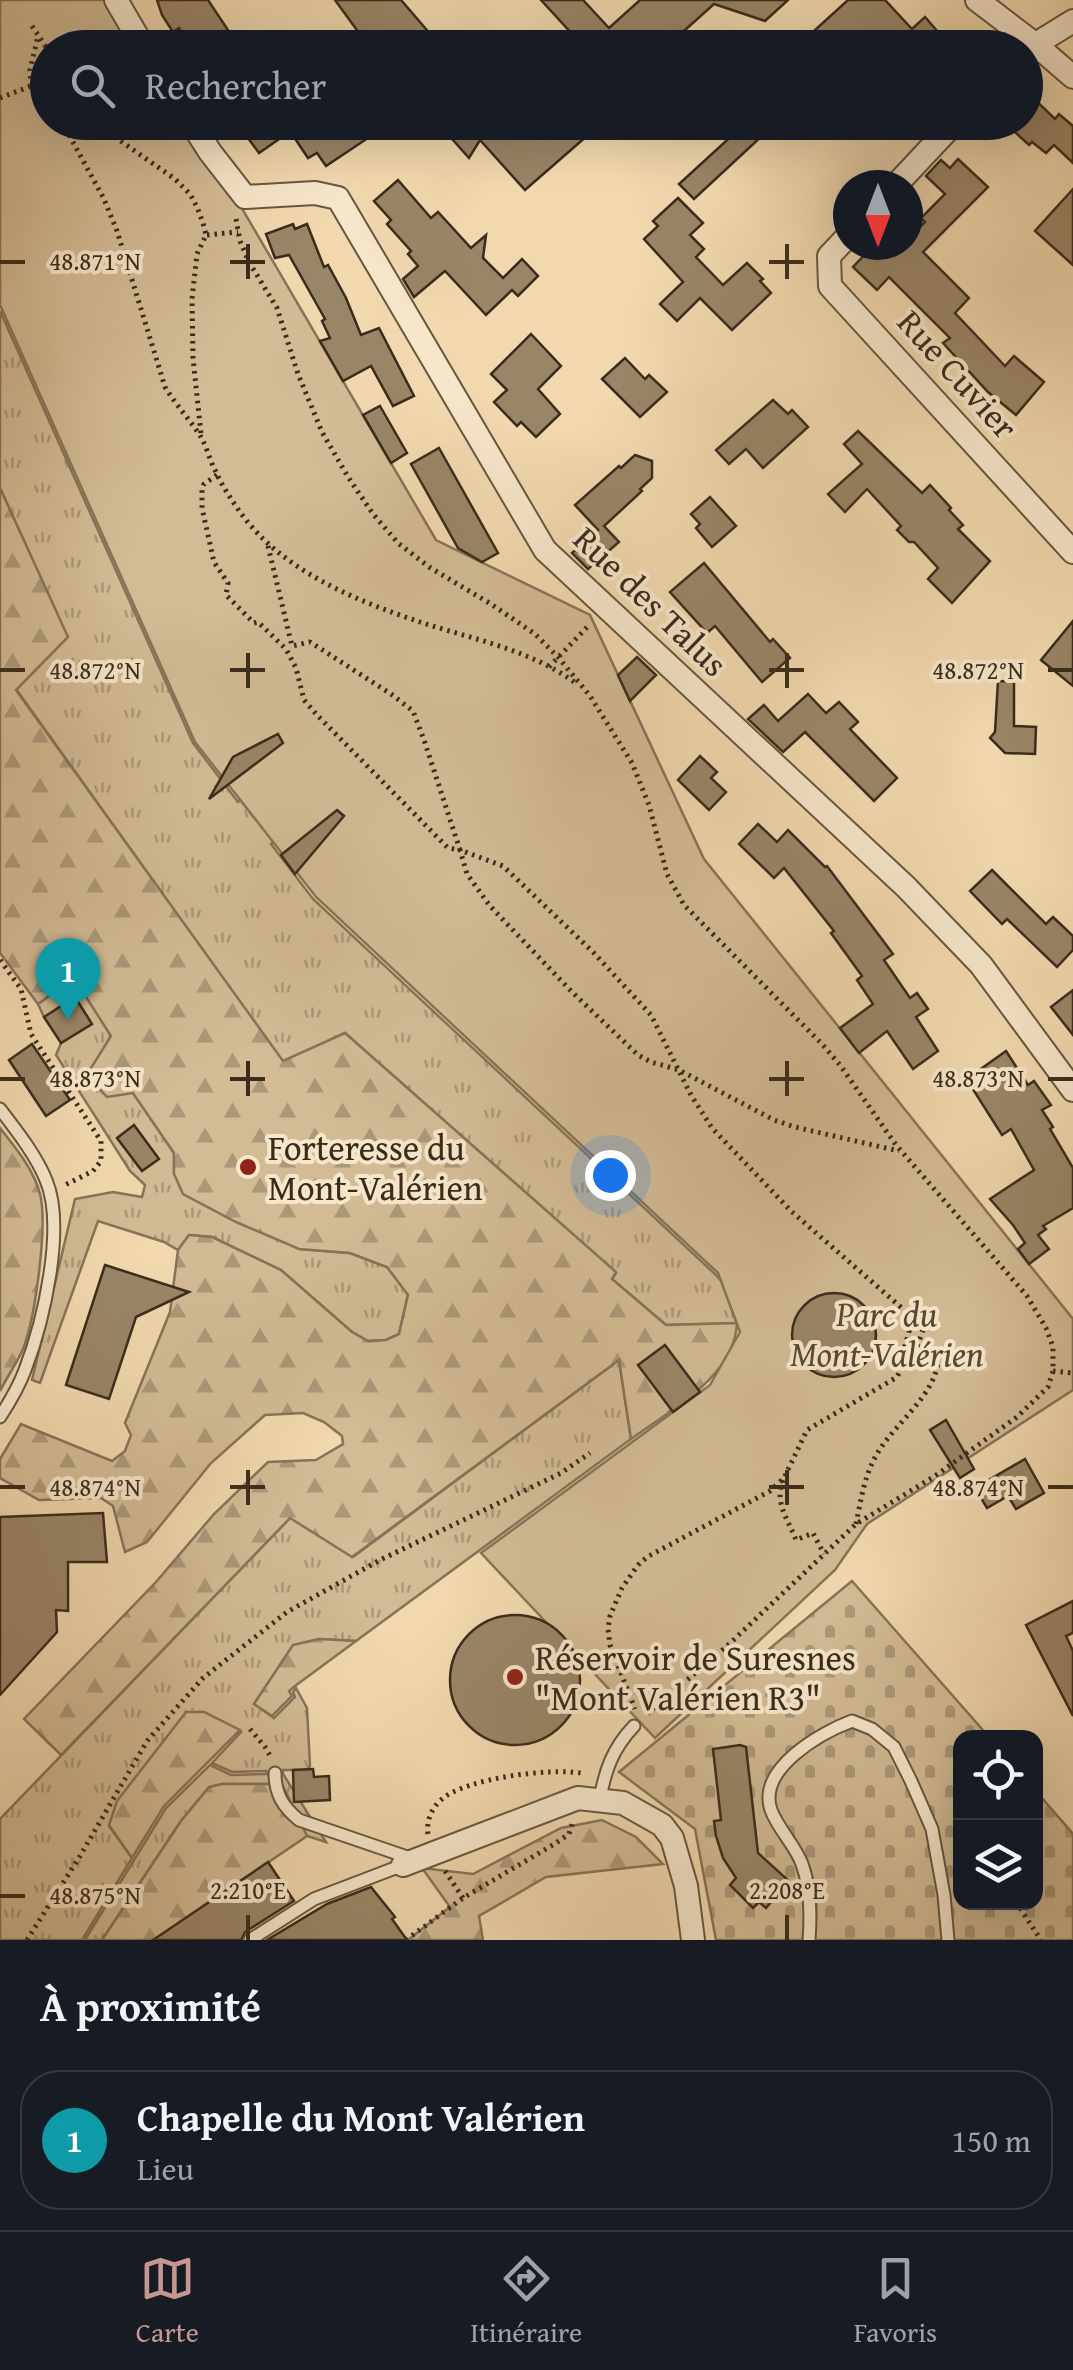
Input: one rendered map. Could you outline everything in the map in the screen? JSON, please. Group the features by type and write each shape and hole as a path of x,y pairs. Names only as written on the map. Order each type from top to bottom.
{"street":[{"path":"116,0 134,30"},
{"path":"977,0 1011,30"},
{"path":"1043,40 1073,21"},
{"path":"1043,56 1073,77"},
{"name":"Rue des Talus","path":"202,140 244,197 315,193 338,198 545,550 906,887 981,965 1073,1090"},
{"path":"910,170 938,140"},
{"name":"Rue Cuvier","path":"833,252 829,256 830,286 1073,552"},
{"path":"409,1862 584,1803 623,1804 662,1826 672,1838 686,1886 693,1940"}],"lane":[{"path":"0,1109 46,1179 55,1225 48,1282 25,1372 0,1418"},
{"path":"809,1940 810,1896 801,1862 771,1811 768,1793 773,1777 792,1757 828,1730 852,1721 872,1729 894,1747 911,1781 932,1829 948,1940"},
{"path":"584,1803 634,1726"},
{"path":"274,1773 280,1798 299,1820 409,1862"},
{"path":"250,1940 314,1899 409,1862"}],"path":[{"path":"32,26 34,30"},
{"path":"0,98 30,86"},
{"path":"72,140 118,232 165,387 201,437 217,475 244,517 268,546 328,584 366,602 549,666 590,696"},
{"path":"119,140 190,194 198,206 206,235 197,254 192,299 201,437"},
{"path":"235,210 240,241 278,308 298,374 322,432 374,514 398,543 535,634 558,657 590,696 632,763 649,805 667,874 684,905 840,1065 902,1152 1028,1296 1046,1328 1053,1371 1048,1387 1017,1418 935,1476 856,1524 726,1647 638,1722 610,1645 610,1616 622,1588 647,1557 770,1491 784,1478"},
{"path":"206,235 238,232"},
{"path":"217,475 204,484 201,499 214,562 228,583 226,596 254,623 258,622 290,648"},
{"path":"268,546 304,700 316,715 448,848 503,866 564,923 651,1016 690,1095 712,1128 792,1211 924,1327 914,1353 938,1362 938,1368 922,1400 876,1455 863,1488 856,1524"},
{"path":"549,666 606,607"},
{"path":"290,648 310,642 412,712 467,874 477,891 560,980 638,1055 679,1070 774,1120 902,1152"},
{"path":"0,960 22,989 32,1034 101,1141 101,1161 93,1171 50,1192"},
{"path":"824,1554 814,1533 796,1540 778,1492 807,1430 902,1370 911,1316"},
{"path":"1053,1371 1073,1373"},
{"path":"27,1940 147,1740 203,1678 287,1612 380,1560 561,1473 590,1453"},
{"path":"250,1729 270,1755 274,1773"},
{"path":"406,1940 463,1898 569,1834 584,1803"},
{"path":"1021,1910 1041,1940"}],"green space":[{"name":"Parc du Mont-Valérien","path":"0,0 120,0 138,30 30,30 30,140 202,140 436,540 590,615 704,859 1073,1319 1073,1390 867,1524 835,1570 655,1738 481,1553 710,1385 740,1332 718,1273 316,897 195,742 0,305"},
{"path":"0,311 193,743 238,802 242,799 276,840 271,844 313,899 716,1275 737,1323 666,1325 612,1279 616,1273 345,1033 283,1062 16,689 67,637 0,488"},
{"name":"Forteresse du Mont-Valérien","path":"0,488 68,637 16,690 283,1061 345,1033 616,1272 612,1279 666,1325 737,1323 725,1360 713,1376 631,1439 619,1360 352,1557 290,1518 61,1755 24,1719 156,1582 214,1514 268,1462 316,1460 343,1444 342,1436 324,1422 303,1413 265,1415 211,1463 147,1542 125,1552 113,1506 101,1498 39,1500 0,1478 0,1459 21,1424 112,1461 125,1451 131,1435 125,1423 170,1312 178,1250 189,1235 212,1237 281,1270 352,1332 368,1341 399,1334 408,1295 387,1267 350,1253 299,1249 183,1194 174,1174 174,1153 133,1093 107,1097 86,1076 111,1036 74,978 38,1004 0,953"},
{"path":"74,977 111,1036 133,1093 174,1153 174,1174 299,1249 350,1253 387,1267 408,1294 399,1334 368,1341 352,1332 281,1270 212,1237 189,1235 178,1250 98,1221 40,1383 32,1380 75,1199 113,1192 142,1197 145,1185 130,1171 56,1055 61,1043 91,1023 75,998 44,1017 38,1004"},
{"path":"0,1128 37,1185 42,1228 28,1335 0,1391"},
{"path":"619,1360 631,1439 356,1641 319,1639 293,1645 254,1704 274,1718 295,1697 296,1688 307,1708 310,1766 307,1770 283,1770 283,1774 326,1842 307,1836 281,1784 209,1787 181,1821 102,1940 85,1940 166,1808 210,1765 231,1775 267,1774 232,1772 212,1763 241,1732 204,1712 109,1826 132,1858 82,1940 0,1940 0,1819 291,1517 353,1557"},
{"path":"852,1581 983,1730 953,1730 953,1910 1043,1910 1043,1799 1073,1834 1073,1940 716,1940 695,1829 619,1772"},
{"path":"319,1639 356,1641 289,1691 292,1696 272,1716 254,1704 293,1645"},
{"path":"186,1712 204,1712 240,1730 164,1806 132,1858 109,1825 117,1801"},
{"path":"282,1784 307,1836 154,1940 102,1940 181,1821 209,1787"},
{"path":"602,1820 636,1837 663,1864 546,1877 479,1916 483,1940 408,1940 450,1907 422,1868 473,1874 561,1828"}],"building":[{"path":"157,0 208,0 228,30 172,30"},
{"path":"335,0 401,0 427,30 357,30"},
{"path":"541,0 583,0 609,28 640,0 788,0 765,21 714,4 685,30 568,30"},
{"path":"848,0 885,0 912,29 925,17 936,30 815,30"},
{"path":"1043,107 1055,119 1059,114 1073,126 1073,163 1054,145 1046,153 1032,142 1029,145 1024,140 1043,140"},
{"path":"249,140 278,140 259,153"},
{"path":"296,140 365,140 326,166 317,153 308,158"},
{"path":"453,140 480,140 469,158"},
{"path":"480,140 582,140 525,190"},
{"path":"727,140 758,140 694,199 679,184"},
{"path":"958,159 988,187 923,252 923,216 945,194 926,176 941,160 950,168"},
{"path":"398,180 431,218 438,212 471,248 486,235 483,258 503,278 522,259 538,276 518,296 512,290 486,315 445,271 414,297 403,279 418,266 408,254 411,251 387,224 391,220 374,201"},
{"path":"1073,189 1073,265 1035,231"},
{"path":"678,198 703,223 690,235 704,249 696,257 723,285 747,263 771,293 732,330 700,298 677,321 660,304 683,282 644,239 658,226 653,221"},
{"path":"293,224 295,229 307,224 324,267 328,265 346,298 361,335 379,328 414,396 393,406 371,366 343,381 320,341 330,338 322,321 325,319 289,255 275,258 266,234"},
{"path":"923,252 969,298 955,313 1005,366 1014,356 1044,382 1016,415 988,392 943,343 950,338 889,277 877,290 853,267 860,260 923,260"},
{"path":"531,334 561,366 538,389 560,414 536,437 521,422 517,426 494,402 507,390 491,374"},
{"path":"625,358 645,379 649,375 667,392 640,417 602,379"},
{"path":"773,400 788,414 792,410 808,427 763,468 746,449 729,464 716,450"},
{"path":"380,406 407,453 391,463 363,415"},
{"path":"858,431 922,493 930,485 963,525 958,529 990,561 952,603 928,579 938,568 897,530 901,526 867,489 845,512 828,494 862,464 844,444"},
{"path":"439,448 498,553 482,562 458,548 411,464"},
{"path":"635,455 652,461 652,478 604,526 619,542 588,569 572,553 598,530 575,505"},
{"path":"710,497 736,526 712,547 696,528 700,524 691,514"},
{"path":"704,563 770,642 773,639 790,658 762,682 715,626 707,633 670,592"},
{"path":"1073,621 1073,686 1041,660"},
{"path":"637,657 656,675 630,701 618,675"},
{"path":"998,681 1014,682 1014,726 1036,727 1035,754 1005,753 990,738 995,732"},
{"path":"808,694 826,713 839,702 858,722 850,729 897,778 874,801 805,732 783,752 748,719 764,705 778,721"},
{"path":"278,734 283,743 209,799 233,757"},
{"path":"700,756 717,772 711,778 726,792 709,810 678,780"},
{"path":"337,810 344,816 295,874 281,855"},
{"path":"758,824 777,842 788,830 827,866 893,954 884,960 910,998 917,993 928,1009 916,1017 938,1051 913,1069 887,1031 859,1053 840,1028 873,1004 857,980 862,976 831,933 834,931 784,868 774,878 739,844"},
{"path":"992,870 1046,924 1053,917 1073,936 1073,950 1057,967 1007,919 1002,924 970,891"},
{"path":"1073,990 1073,1035 1051,1007"},
{"path":"75,997 92,1024 61,1043 44,1017"},
{"path":"32,1044 70,1100 46,1116 9,1060"},
{"path":"1006,1051 1028,1085 1034,1081 1051,1105 1042,1110 1073,1168 1073,1208 1043,1226 1046,1229 1038,1235 1049,1249 1029,1264 1018,1249 1025,1243 990,1199 1034,1170 1011,1129 1002,1135 969,1083 973,1080 971,1076"},
{"path":"134,1125 159,1159 142,1171 117,1138"},
{"path":"105,1265 189,1292 136,1317 109,1399 66,1385"},
{"path":"834,1293 850,1296 864,1305 873,1319 873,1351 864,1365 850,1374 834,1377 818,1374 804,1365 795,1351 792,1335 795,1319 804,1305 818,1296"},
{"path":"665,1345 700,1392 673,1412 638,1365"},
{"path":"946,1420 974,1469 960,1478 930,1430"},
{"path":"1025,1459 1044,1493 1016,1509 1008,1496 987,1508 975,1488"},
{"path":"103,1513 107,1562 68,1562 68,1611 56,1610 57,1632 0,1695 0,1517"},
{"path":"1073,1601 1073,1633 1066,1636 1073,1651 1073,1716 1026,1625"},
{"name":"Réservoir de Suresnes \"Mont Valérien R3\"","path":"515,1615 540,1620 561,1634 575,1655 580,1680 575,1705 561,1726 540,1740 515,1745 490,1740 469,1726 455,1705 450,1680 455,1655 469,1634 490,1620"},
{"path":"746,1747 758,1853 789,1881 766,1908 759,1902 753,1908 730,1885 736,1878 723,1858 716,1836 714,1821 721,1820 713,1749"},
{"path":"313,1769 314,1777 329,1776 330,1800 294,1802 293,1770"},
{"path":"268,1862 294,1901 245,1932 241,1940 153,1940"},
{"path":"371,1887 407,1940 267,1940 327,1904"}],"place":[{"name":"Chapelle du Mont Valérien","path":"68,1020"},
{"name":"Forteresse du Mont-Valérien","path":"248,1167"},
{"name":"Réservoir de Suresnes \"Mont Valérien R3\"","path":"515,1677"}]}
